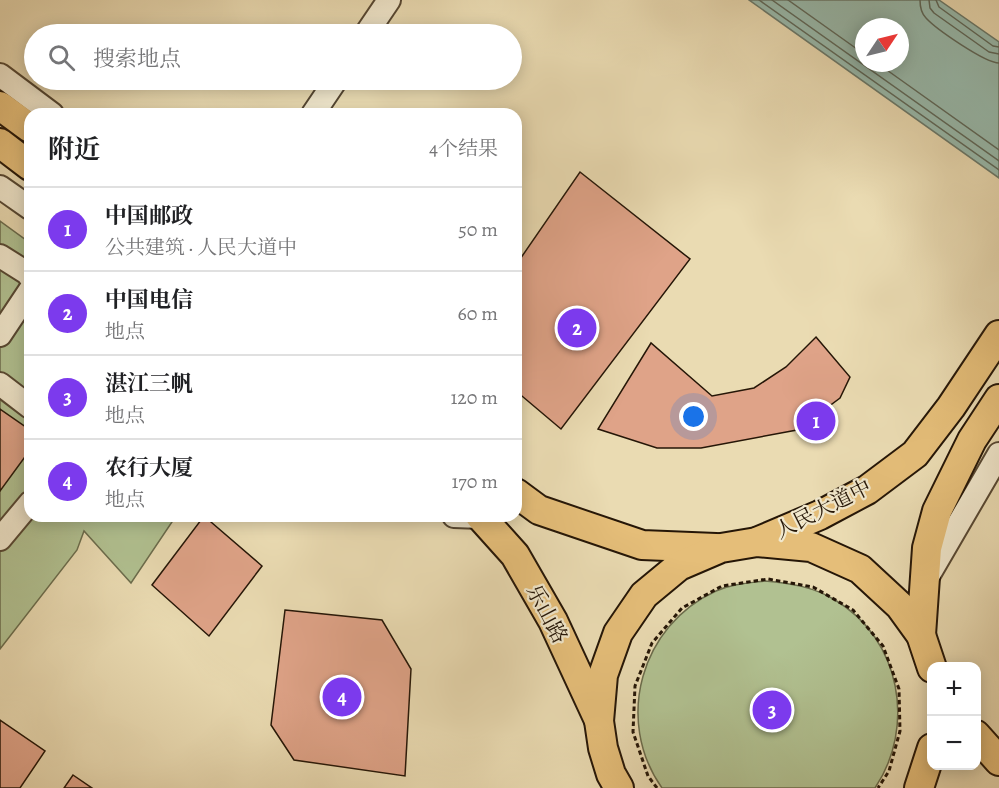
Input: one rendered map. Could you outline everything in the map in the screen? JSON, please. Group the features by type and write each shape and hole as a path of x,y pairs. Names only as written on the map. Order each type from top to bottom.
{"main road":[{"path":"0,106 24,124"},
{"path":"0,143 24,161"},
{"name":"人民大道中","path":"758,542 820,515 867,490 915,454 951,407 999,335"},
{"path":"921,635 927,548 937,511 972,440 999,399"},
{"path":"522,497 539,510 642,544 721,548 758,542 811,547 860,569 900,606 921,635 930,662"},
{"name":"乐山路","path":"479,522 515,555 553,621 599,721"},
{"path":"613,783 603,748 599,721 603,675 618,633 644,595 679,566 721,548"},
{"path":"981,740 999,760"},
{"path":"919,788 927,763"}],"street":[{"path":"373,24 389,0"},
{"path":"0,75 44,108"},
{"path":"318,108 330,90"},
{"path":"3,196 24,205"},
{"path":"0,256 24,271"},
{"path":"0,335 24,299"},
{"path":"0,384 24,402"},
{"path":"926,579 974,493 999,454"},
{"path":"522,491 539,510"},
{"path":"0,539 24,510"}],"path":[{"path":"657,788 648,776 633,732 635,686 652,643 682,609 722,586 768,579 813,587 853,610 883,646 899,689 900,731 889,771 878,788"}],"green space":[{"path":"0,221 24,239 24,522 172,522 131,583 84,531 77,550 0,649"},
{"path":"765,581 802,586 835,600 857,617 875,637 887,661 895,686 898,712 895,738 888,764 875,788 662,788 647,761 640,733 638,705 643,677 653,650 669,627 690,606 722,589"}],"water":[{"path":"749,0 939,0 999,42 999,178"}],"building":[{"path":"580,172 690,259 561,429 522,396 522,256"},
{"path":"816,337 850,377 840,398 797,430 701,448 657,448 598,429 651,343 712,396 754,388 786,367"},
{"path":"0,409 24,426 24,458 0,491"},
{"path":"199,522 211,522 262,566 209,636 152,585"},
{"path":"285,610 382,620 411,669 405,776 294,760 271,725"},
{"path":"0,720 45,751 20,788 0,788"},
{"path":"73,775 92,788 64,788"}],"place":[{"name":"中国电信","path":"577,328"},
{"name":"中国邮政","path":"816,421"},
{"name":"农行大厦","path":"342,697"},
{"name":"湛江三帆","path":"772,710"}]}
